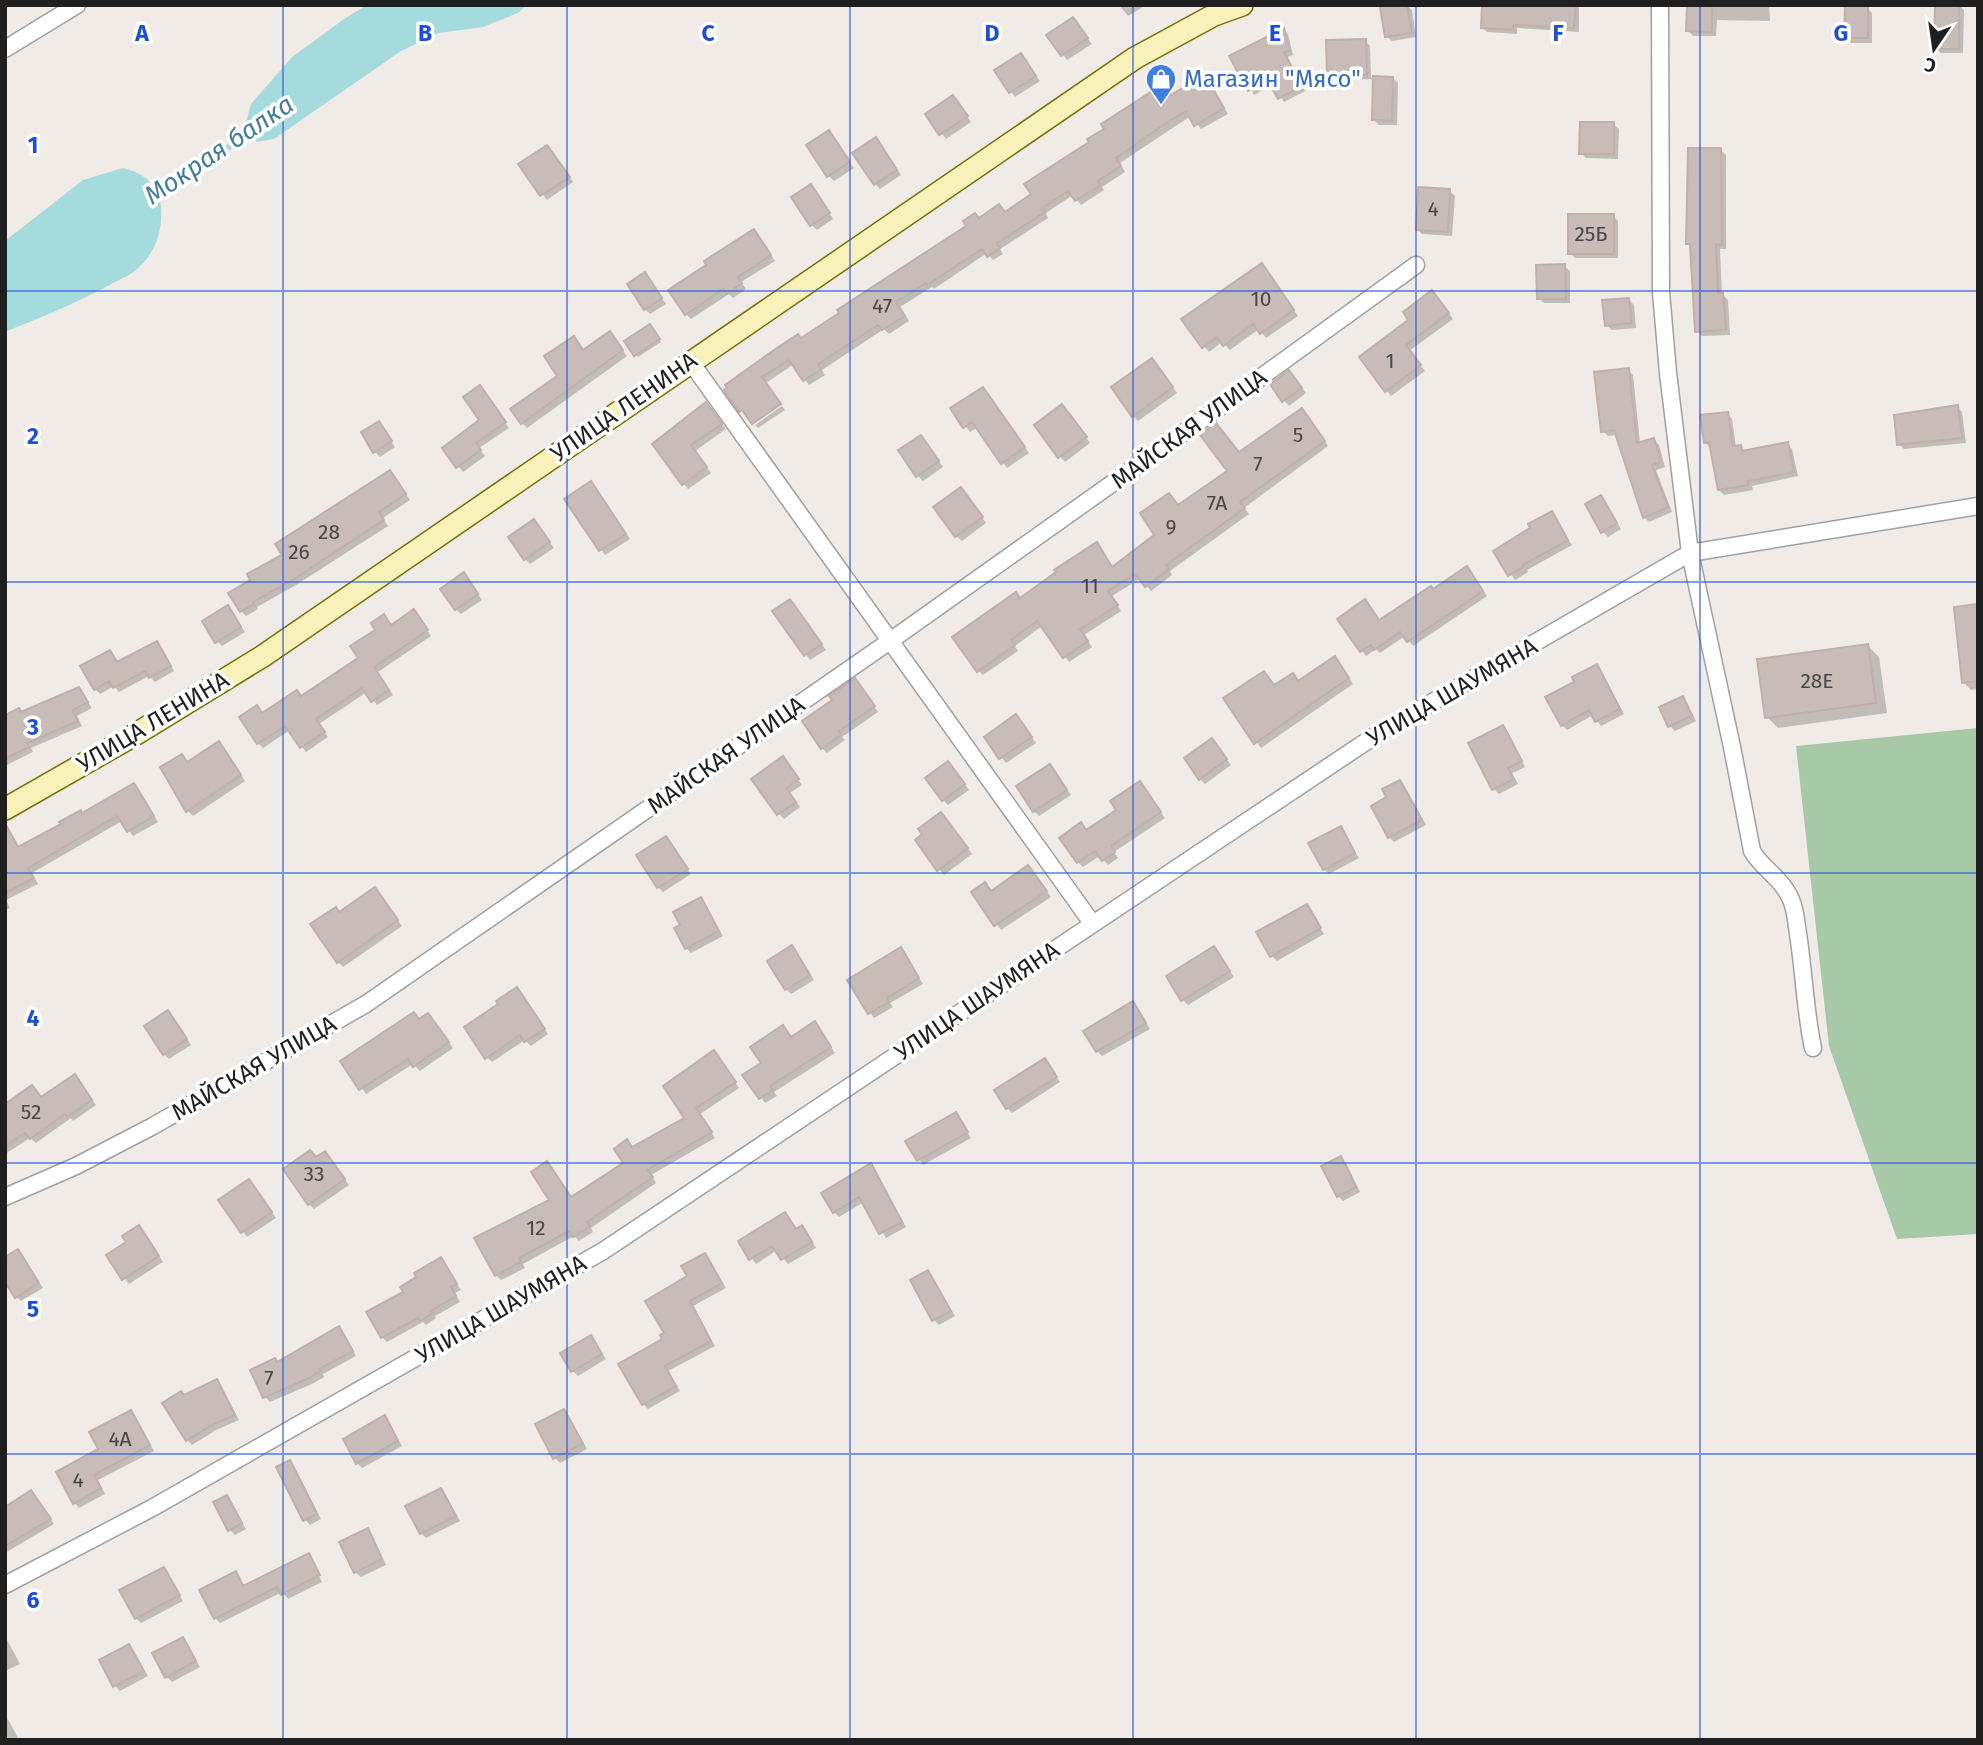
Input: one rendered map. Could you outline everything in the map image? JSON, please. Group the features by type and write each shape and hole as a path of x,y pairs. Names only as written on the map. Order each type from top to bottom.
{"street":[{"path":"5,49 77,5"},
{"name":"УЛИЦА ЛЕНИНА","path":"5,809 136,734 263,656 1135,58 1214,15 1242,5"},
{"path":"1660,5 1661,292 1690,553 1752,851 1759,864 1788,892 1795,914 1813,1048"},
{"name":"МАЙСКАЯ УЛИЦА","path":"5,1197 76,1166 153,1126 366,1004 890,641 1416,265"},
{"path":"690,361 1092,923"},
{"name":"УЛИЦА ШАУМЯНА","path":"5,1585 152,1508 603,1251 1379,733 1690,553 1978,506"}],"green space":[{"path":"1978,728 1978,1234 1897,1239 1829,1046 1796,746"}],"water":[{"path":"367,5 527,5 518,13 483,27 439,33 401,51 274,139 257,142 245,126 251,104 292,57"},
{"path":"123,168 143,176 157,192 161,207 161,224 149,256 137,269 122,278 74,303 5,332 5,241 83,180"}],"building":[{"path":"1407,5 1412,33 1385,37 1380,7"},
{"path":"1482,5 1576,5 1574,28 1513,25 1513,30 1481,28"},
{"path":"1687,5 1712,5 1712,32 1686,31"},
{"path":"1935,5 1959,5 1959,49 1934,49"},
{"path":"1845,6 1868,6 1868,38 1844,38"},
{"path":"1073,17 1088,38 1061,56 1046,35"},
{"path":"1284,28 1290,51 1284,52 1302,86 1278,99 1268,81 1248,91 1229,56"},
{"path":"1366,39 1367,75 1327,76 1326,40"},
{"path":"1021,53 1036,76 1009,93 994,70"},
{"path":"1205,75 1224,108 1194,126 1186,111 1162,126 1116,158 1121,166 1098,181 1101,185 1075,201 1068,191 1042,208 1045,212 997,243 1000,248 987,257 982,249 896,302 905,316 882,330 878,325 818,364 821,369 803,381 789,360 762,377 781,404 752,424 742,410 739,412 724,390 727,388 725,385 798,334 801,338 839,313 837,310 966,226 963,221 975,213 979,218 999,204 1005,212 1031,194 1024,184 1089,142 1087,139 1104,129 1101,124 1160,86 1167,97"},
{"path":"1373,76 1393,77 1392,121 1372,120"},
{"path":"953,95 968,116 939,135 925,114"},
{"path":"1580,122 1614,122 1614,154 1579,154"},
{"path":"829,130 850,162 827,177 806,145"},
{"path":"876,137 897,170 874,185 852,153"},
{"path":"547,145 570,177 540,196 518,164"},
{"path":"1688,148 1721,148 1722,245 1716,244 1718,293 1723,293 1726,330 1695,332 1690,244 1686,244"},
{"path":"811,184 830,213 810,226 791,197"},
{"path":"1418,187 1450,189 1448,232 1416,230"},
{"path":"1568,214 1614,214 1614,254 1568,254"},
{"path":"754,229 771,255 738,277 742,283 727,294 723,289 685,315 668,290 706,265 704,261"},
{"path":"1262,263 1294,310 1260,334 1253,324 1223,346 1217,337 1202,348 1181,319"},
{"path":"1565,264 1566,299 1537,299 1536,265"},
{"path":"645,272 662,298 644,310 627,284"},
{"path":"1432,290 1449,313 1406,345 1421,365 1385,392 1359,357 1408,320 1403,312"},
{"path":"1629,298 1632,323 1605,326 1602,300"},
{"path":"650,324 660,339 634,356 624,341"},
{"path":"610,331 623,350 521,424 510,409 557,376 544,356 574,336 583,350"},
{"path":"1152,358 1173,387 1132,417 1111,387"},
{"path":"1629,368 1637,443 1654,438 1661,462 1652,465 1668,507 1643,518 1614,430 1601,432 1594,372"},
{"path":"1289,370 1302,388 1282,402 1270,384"},
{"path":"480,385 506,422 476,443 481,450 456,468 442,448 479,420 463,397"},
{"path":"983,387 1025,447 1001,464 972,422 963,428 950,408"},
{"path":"706,402 722,424 691,445 707,467 682,485 652,444"},
{"path":"1062,404 1087,437 1058,458 1034,425"},
{"path":"1958,405 1962,438 1897,445 1894,415"},
{"path":"1302,408 1325,441 1240,502 1245,508 1166,565 1169,569 1145,587 1135,574 1108,591 1118,605 1080,629 1088,641 1063,658 1037,621 1011,640 1015,645 977,672 952,637 1016,592 1020,598 1056,572 1054,570 1097,542 1112,567 1154,535 1140,513 1169,493 1178,505 1227,471 1200,435 1216,423 1239,452"},
{"path":"1728,412 1733,446 1741,445 1742,451 1788,442 1794,472 1718,490 1709,442 1704,443 1700,415"},
{"path":"379,421 392,441 373,453 361,432"},
{"path":"921,435 939,461 916,477 898,450"},
{"path":"390,470 406,494 379,512 384,520 240,612 228,593 250,580 247,574 282,555 275,544"},
{"path":"591,481 626,534 599,551 564,499"},
{"path":"961,487 983,517 955,537 933,507"},
{"path":"1601,495 1617,523 1601,533 1585,504"},
{"path":"1552,511 1568,540 1508,576 1493,551 1530,528 1528,524"},
{"path":"534,519 550,542 524,560 508,537"},
{"path":"1467,566 1483,591 1407,642 1400,632 1374,650 1371,645 1360,652 1337,619 1365,599 1379,620"},
{"path":"464,572 478,594 455,610 440,589"},
{"path":"790,599 822,644 804,656 772,611"},
{"path":"1978,604 1978,681 1962,683 1954,607"},
{"path":"228,605 241,627 215,643 202,621"},
{"path":"414,609 428,630 374,667 389,690 371,702 362,688 316,719 325,732 300,748 285,726 257,744 239,717 257,705 262,713 297,690 301,696 358,658 350,646 375,630 371,623 384,614 391,625"},
{"path":"157,641 171,666 149,678 145,671 113,688 109,681 94,690 80,666 110,650 117,662"},
{"path":"1868,644 1876,703 1765,718 1757,659"},
{"path":"1335,656 1349,678 1254,744 1223,698 1264,671 1274,685 1293,673 1298,681"},
{"path":"1597,664 1620,709 1595,722 1589,710 1561,726 1545,697 1574,682 1572,677"},
{"path":"855,678 875,706 839,731 841,735 821,749 802,721 832,700 829,696"},
{"path":"79,687 88,702 73,710 78,721 27,743 29,747 5,759 5,715 19,708 21,712"},
{"path":"1683,696 1692,716 1668,727 1659,707"},
{"path":"1016,714 1032,737 999,759 984,737"},
{"path":"1503,725 1522,761 1508,768 1514,779 1492,790 1468,743"},
{"path":"1212,738 1227,759 1199,780 1184,758"},
{"path":"219,741 241,775 186,812 160,767 182,754 187,762"},
{"path":"783,756 799,779 786,788 796,802 777,815 751,779"},
{"path":"948,761 965,784 942,801 925,778"},
{"path":"1050,764 1067,790 1033,812 1016,786"},
{"path":"1400,780 1422,820 1388,838 1371,806 1386,797 1382,789"},
{"path":"1140,781 1161,812 1111,846 1115,852 1102,861 1095,851 1077,863 1059,838 1081,822 1086,830 1116,810 1110,801"},
{"path":"134,783 154,816 127,832 117,816 28,868 34,878 5,893 5,823 18,847"},
{"path":"941,812 968,848 937,871 915,840 922,834 918,829"},
{"path":"1341,826 1355,853 1323,870 1308,843"},
{"path":"666,836 688,869 657,888 636,855"},
{"path":"1028,865 1047,891 994,926 971,892 985,882 991,891"},
{"path":"375,887 398,920 337,963 310,924 336,907 339,912"},
{"path":"701,897 719,931 685,949 674,928 680,925 673,912"},
{"path":"1307,904 1321,928 1270,957 1256,932"},
{"path":"792,945 810,975 785,990 767,961"},
{"path":"1214,946 1230,971 1181,1001 1166,976"},
{"path":"901,947 919,978 887,998 889,1002 868,1014 847,980"},
{"path":"517,987 545,1029 524,1042 520,1035 485,1059 464,1027 498,1004 496,1001"},
{"path":"1133,1001 1146,1023 1096,1052 1083,1031"},
{"path":"168,1010 187,1039 163,1055 144,1026"},
{"path":"414,1012 419,1019 428,1013 449,1042 413,1067 408,1059 359,1090 340,1061"},
{"path":"815,1021 831,1047 770,1086 773,1090 759,1099 742,1075 761,1063 750,1047 783,1025 791,1037"},
{"path":"714,1050 736,1082 696,1108 712,1132 647,1170 653,1177 587,1222 590,1226 573,1237 569,1231 519,1258 521,1262 495,1276 474,1238 549,1200 531,1172 547,1161 571,1197 623,1163 614,1149 627,1139 632,1147 684,1118 663,1086"},
{"path":"1045,1058 1057,1077 1006,1109 994,1090"},
{"path":"75,1074 92,1100 67,1117 65,1114 30,1139 25,1133 5,1146 5,1104 32,1085 41,1097"},
{"path":"956,1112 968,1132 917,1161 905,1141"},
{"path":"310,1150 316,1157 325,1151 345,1179 308,1205 283,1169"},
{"path":"1341,1156 1356,1187 1337,1197 1321,1166"},
{"path":"871,1163 902,1222 879,1234 859,1197 833,1213 821,1193"},
{"path":"249,1179 272,1212 241,1233 218,1200"},
{"path":"785,1212 796,1229 802,1225 812,1242 781,1260 772,1246 749,1260 738,1241"},
{"path":"139,1225 159,1256 122,1280 106,1255 126,1242 122,1236"},
{"path":"18,1249 39,1283 15,1298 5,1282 5,1257"},
{"path":"705,1253 722,1283 690,1301 711,1341 665,1366 676,1386 642,1405 618,1364 662,1339 660,1335 664,1333 645,1301 687,1276 681,1266"},
{"path":"441,1257 457,1284 451,1287 456,1296 420,1321 418,1318 381,1338 366,1312 403,1292 400,1287 416,1277 414,1273"},
{"path":"928,1270 951,1311 932,1321 910,1280"},
{"path":"339,1326 353,1351 319,1369 320,1371 307,1379 263,1398 250,1370 275,1358 277,1362"},
{"path":"591,1335 602,1354 571,1372 560,1353"},
{"path":"217,1379 235,1415 186,1441 162,1403 181,1391 184,1395"},
{"path":"564,1409 583,1444 553,1459 535,1424"},
{"path":"131,1410 150,1445 94,1475 101,1488 73,1504 56,1472 98,1449 89,1432"},
{"path":"385,1415 398,1441 356,1464 343,1439"},
{"path":"290,1460 317,1514 303,1521 276,1467"},
{"path":"441,1488 456,1516 420,1534 405,1506"},
{"path":"31,1490 51,1519 5,1546 5,1507"},
{"path":"227,1495 242,1523 228,1531 213,1502"},
{"path":"368,1528 382,1559 354,1573 339,1542"},
{"path":"309,1553 320,1575 281,1595 277,1587 214,1619 199,1590 236,1571 243,1586"},
{"path":"164,1567 180,1595 135,1619 119,1590"},
{"path":"183,1637 196,1661 165,1678 152,1653"},
{"path":"129,1644 144,1671 113,1687 99,1660"}],"waterway":[{"name":"Мокрая балка","path":"151,195 258,129"}],"place":[{"name":"Магазин \"Мясо\"","path":"1161,106"}]}
